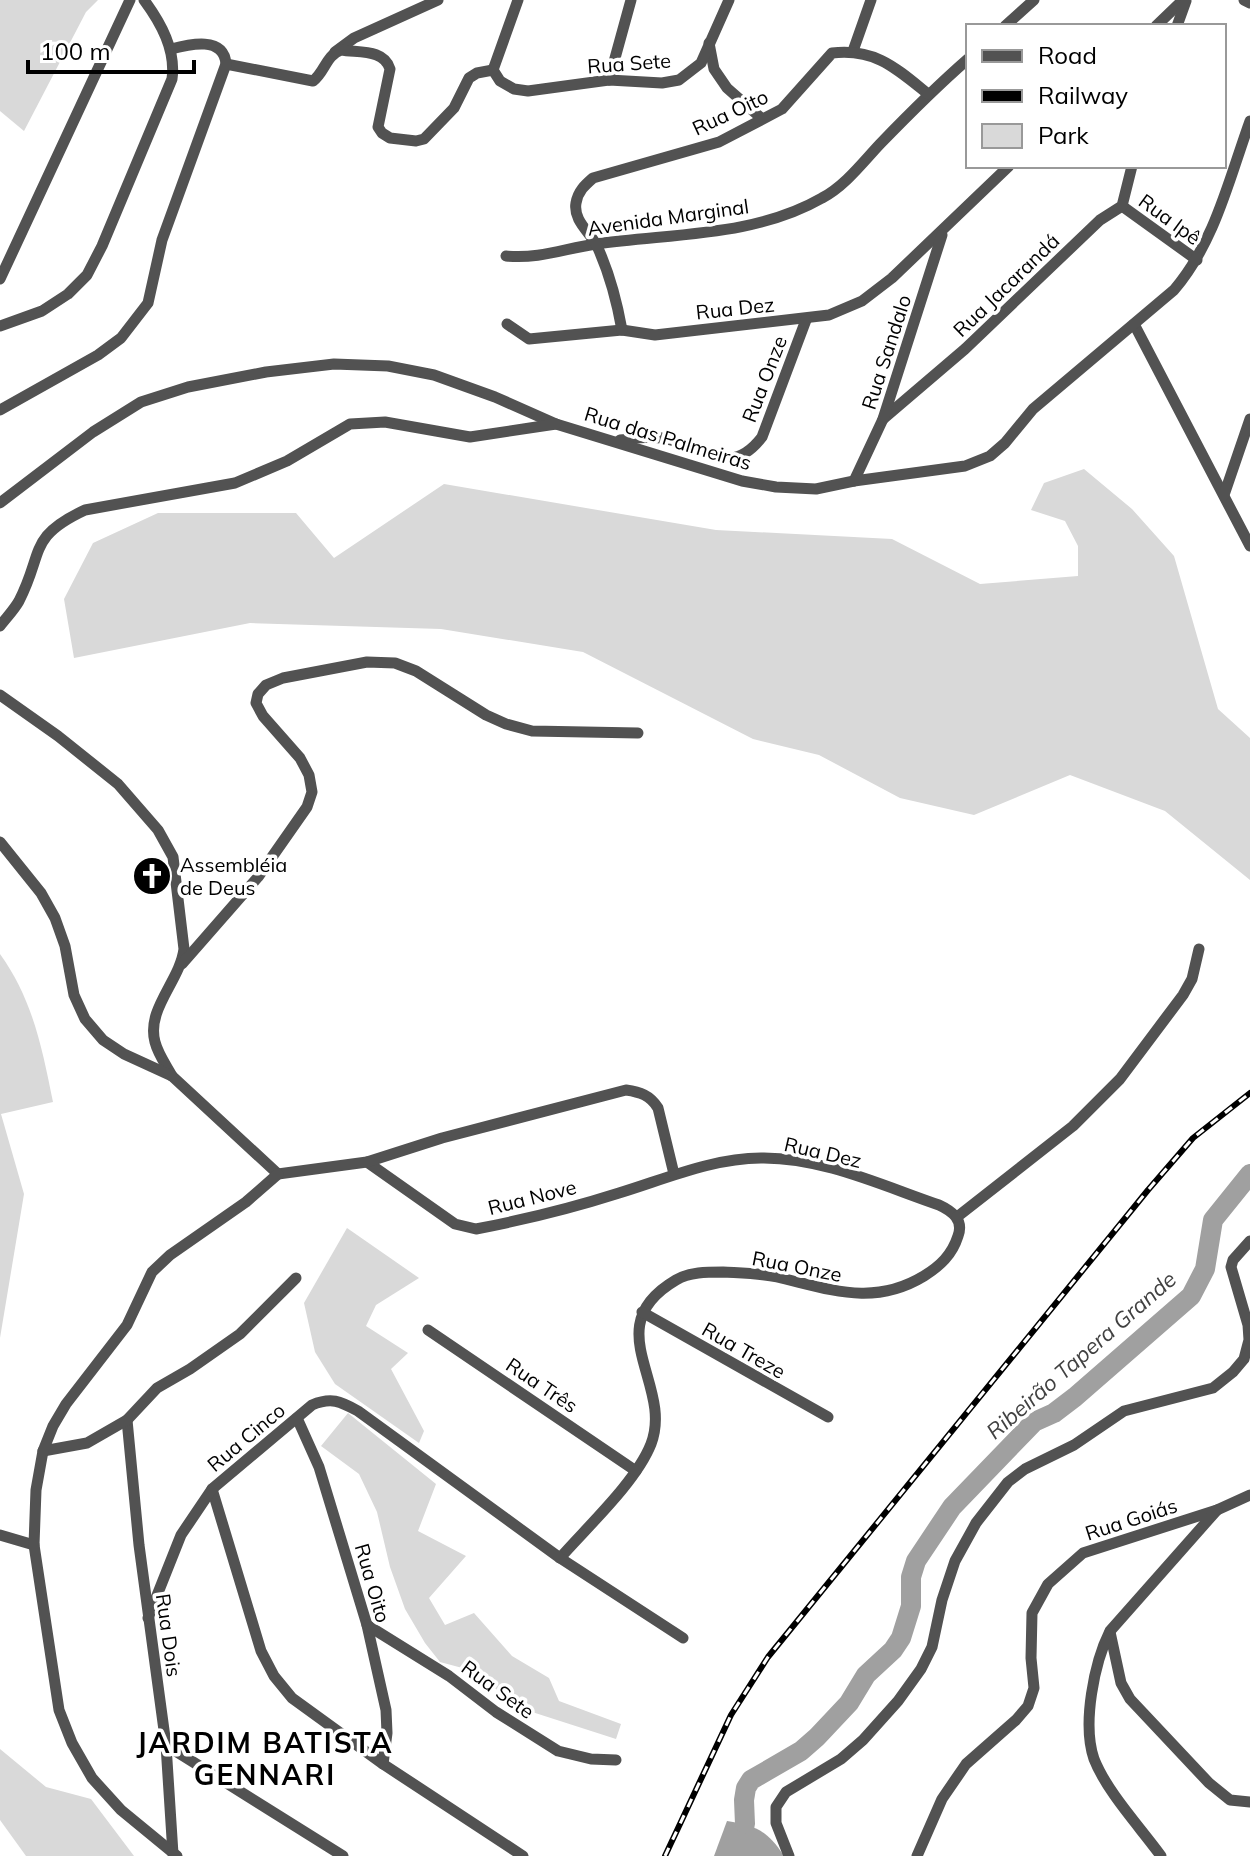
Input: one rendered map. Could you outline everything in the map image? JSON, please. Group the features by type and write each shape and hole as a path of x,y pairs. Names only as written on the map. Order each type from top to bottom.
{"street":[{"path":"0,279 130,0"},
{"path":"0,326 42,311 68,294 87,275 102,246 172,79 174,65 171,49 144,0"},
{"path":"226,64 313,81 323,71 329,57 354,38 438,0"},
{"path":"335,52 341,50 382,56 388,61 390,69 378,127 390,138 424,139 454,108 469,78 493,70 518,0"},
{"path":"609,80 631,0"},
{"name":"Rua Sete","path":"493,70 500,81 514,89 528,91 609,80 662,83 679,80 701,63 729,0"},
{"path":"871,0 853,51 892,65 928,94"},
{"path":"1007,24 1034,0"},
{"path":"1158,24 1184,0"},
{"path":"1178,24 1184,0"},
{"path":"1244,0 1250,3"},
{"path":"709,42 714,69 727,88 761,118"},
{"path":"0,410 98,355 121,338 148,303 162,240 226,64 221,52 206,43 171,49"},
{"name":"Rua Oito","path":"596,244 582,228 575,205 581,189 593,178 719,142 782,109 832,53 853,51"},
{"name":"Avenida Marginal","path":"506,256 530,258 596,244 722,231 789,214 825,197 928,94 966,61"},
{"name":"Rua das Palmeiras","path":"0,503 93,432 141,402 188,387 266,372 334,364 388,366 434,375 556,424 753,483 816,489 965,466 990,456 1033,409 1174,290 1197,260 1215,220 1250,121"},
{"name":"Rua Dez","path":"507,324 529,339 622,330 655,335 829,315 862,301 901,270 1007,168"},
{"path":"1122,206 1132,168"},
{"name":"Rua Ipê","path":"1122,206 1197,260"},
{"name":"Rua Jacarandá","path":"883,419 965,349 1100,220 1122,206"},
{"name":"Rua Sandalo","path":"854,481 883,419 943,231"},
{"path":"596,244 616,300 622,330"},
{"name":"Rua Onze","path":"615,440 652,437 724,459 740,458 752,450 762,437 806,320"},
{"path":"1134,324 1250,546"},
{"path":"1224,495 1250,419"},
{"path":"0,626 17,605 38,547 50,530 64,519 85,510 235,483 287,461 350,424 385,422 470,437 556,424"},
{"path":"278,1174 172,1076 155,1046 152,1032 155,1014 182,964 258,877 307,807 312,792 309,775 300,758 263,716 256,703 258,694 266,685 283,678 367,662 395,663 416,671 506,724 532,731 638,733"},
{"path":"0,695 118,784 158,830 173,857 178,882 184,949 182,964"},
{"path":"0,842 41,893 55,918 65,946 74,995 85,1019 103,1040 124,1054 172,1076"},
{"path":"957,1217 1073,1126 1120,1079 1183,995 1192,979 1199,949"},
{"path":"175,1855 121,1810 92,1778 72,1743 59,1710 34,1545 36,1490 43,1451 53,1426 66,1404 127,1325 152,1272 170,1255 246,1202 278,1174 367,1162 442,1138 626,1090 641,1093 653,1100 658,1108 674,1174"},
{"name":"Rua Dez","path":"674,1174 760,1157 794,1160 845,1173 939,1205 957,1217"},
{"name":"Rua Nove","path":"367,1162 455,1224 476,1229 619,1193 674,1174"},
{"name":"Rua Onze","path":"642,1312 655,1294 679,1278 703,1272 751,1273 855,1295 884,1292 914,1282 938,1267 954,1249 961,1230 957,1217"},
{"path":"789,1856 776,1823 776,1807 786,1792 841,1759 863,1740 898,1701 921,1669 932,1647 942,1600 955,1561 976,1523 1008,1482 1025,1469 1074,1445 1124,1411 1213,1388 1244,1359 1249,1340 1248,1325 1231,1267 1233,1260 1250,1241"},
{"path":"43,1451 87,1443 127,1420 157,1388 240,1334 296,1278"},
{"path":"560,1558 636,1471 650,1446 656,1411 638,1344 642,1312"},
{"name":"Rua Treze","path":"642,1312 828,1417"},
{"name":"Rua Três","path":"428,1330 636,1471"},
{"name":"Rua Cinco","path":"523,1856 383,1764 292,1698 274,1676 261,1651 212,1489 320,1402 327,1399 340,1401 560,1558 683,1638"},
{"name":"Rua Oito","path":"297,1418 319,1467 367,1625 386,1710 383,1764"},
{"name":"Rua Dois","path":"127,1420 148,1618 166,1745 175,1855"},
{"path":"148,1618 181,1535 212,1489"},
{"name":"Rua Goiás","path":"917,1856 942,1799 966,1764 1028,1706 1034,1688 1032,1613 1048,1584 1083,1553 1217,1510 1250,1495"},
{"path":"1161,1856 1102,1776 1093,1756 1090,1734 1093,1674 1110,1631 1217,1510"},
{"path":"0,1535 34,1545"},
{"name":"Rua Sete","path":"367,1625 449,1676 496,1712 558,1751 591,1759 616,1760"},
{"path":"1110,1631 1121,1683 1130,1699 1209,1783 1230,1800 1250,1802"},
{"path":"166,1745 343,1856"}],"green space":[{"path":"0,0 98,0 86,12 24,131 0,111"},
{"path":"1084,469 1132,509 1174,556 1218,709 1250,738 1250,880 1165,811 1070,775 974,815 900,798 819,755 753,739 583,652 441,629 250,623 74,658 64,599 93,543 158,513 296,513 334,558 444,484 716,530 892,539 980,584 1078,576 1078,546 1065,521 1031,510 1044,483"},
{"path":"0,954 28,1007 53,1102 1,1114 24,1194 0,1338"},
{"path":"347,1228 419,1278 376,1305 366,1326 408,1353 391,1369 424,1431 419,1443 335,1384 315,1352 304,1303"},
{"path":"348,1413 436,1484 418,1531 466,1556 429,1598 445,1625 474,1613 512,1656 549,1678 559,1701 621,1724 616,1739 529,1711 466,1669 440,1662 405,1609 390,1567 377,1512 359,1474 321,1446"},
{"path":"0,1749 46,1787 91,1799 134,1856 26,1856 0,1820"}],"shaded area":[{"path":"727,1821 760,1831 772,1840 784,1856 714,1856"}],"waterway":[{"name":"Ribeirão Tapera Grande","path":"745,1824 744,1800 751,1780 801,1751 817,1737 849,1703 866,1675 893,1650 901,1638 911,1606 911,1577 916,1561 952,1507 1034,1422 1054,1413 1075,1397 1191,1296 1205,1269 1213,1220 1250,1174"}],"railway":[{"path":"665,1856 731,1715 768,1657 1148,1190 1193,1138 1250,1093"}],"place":[{"name":"Assembléia de Deus","path":"152,876"}],"district":[{"name":"JARDIM BATISTA GENNARI","path":"265,1758"}]}
